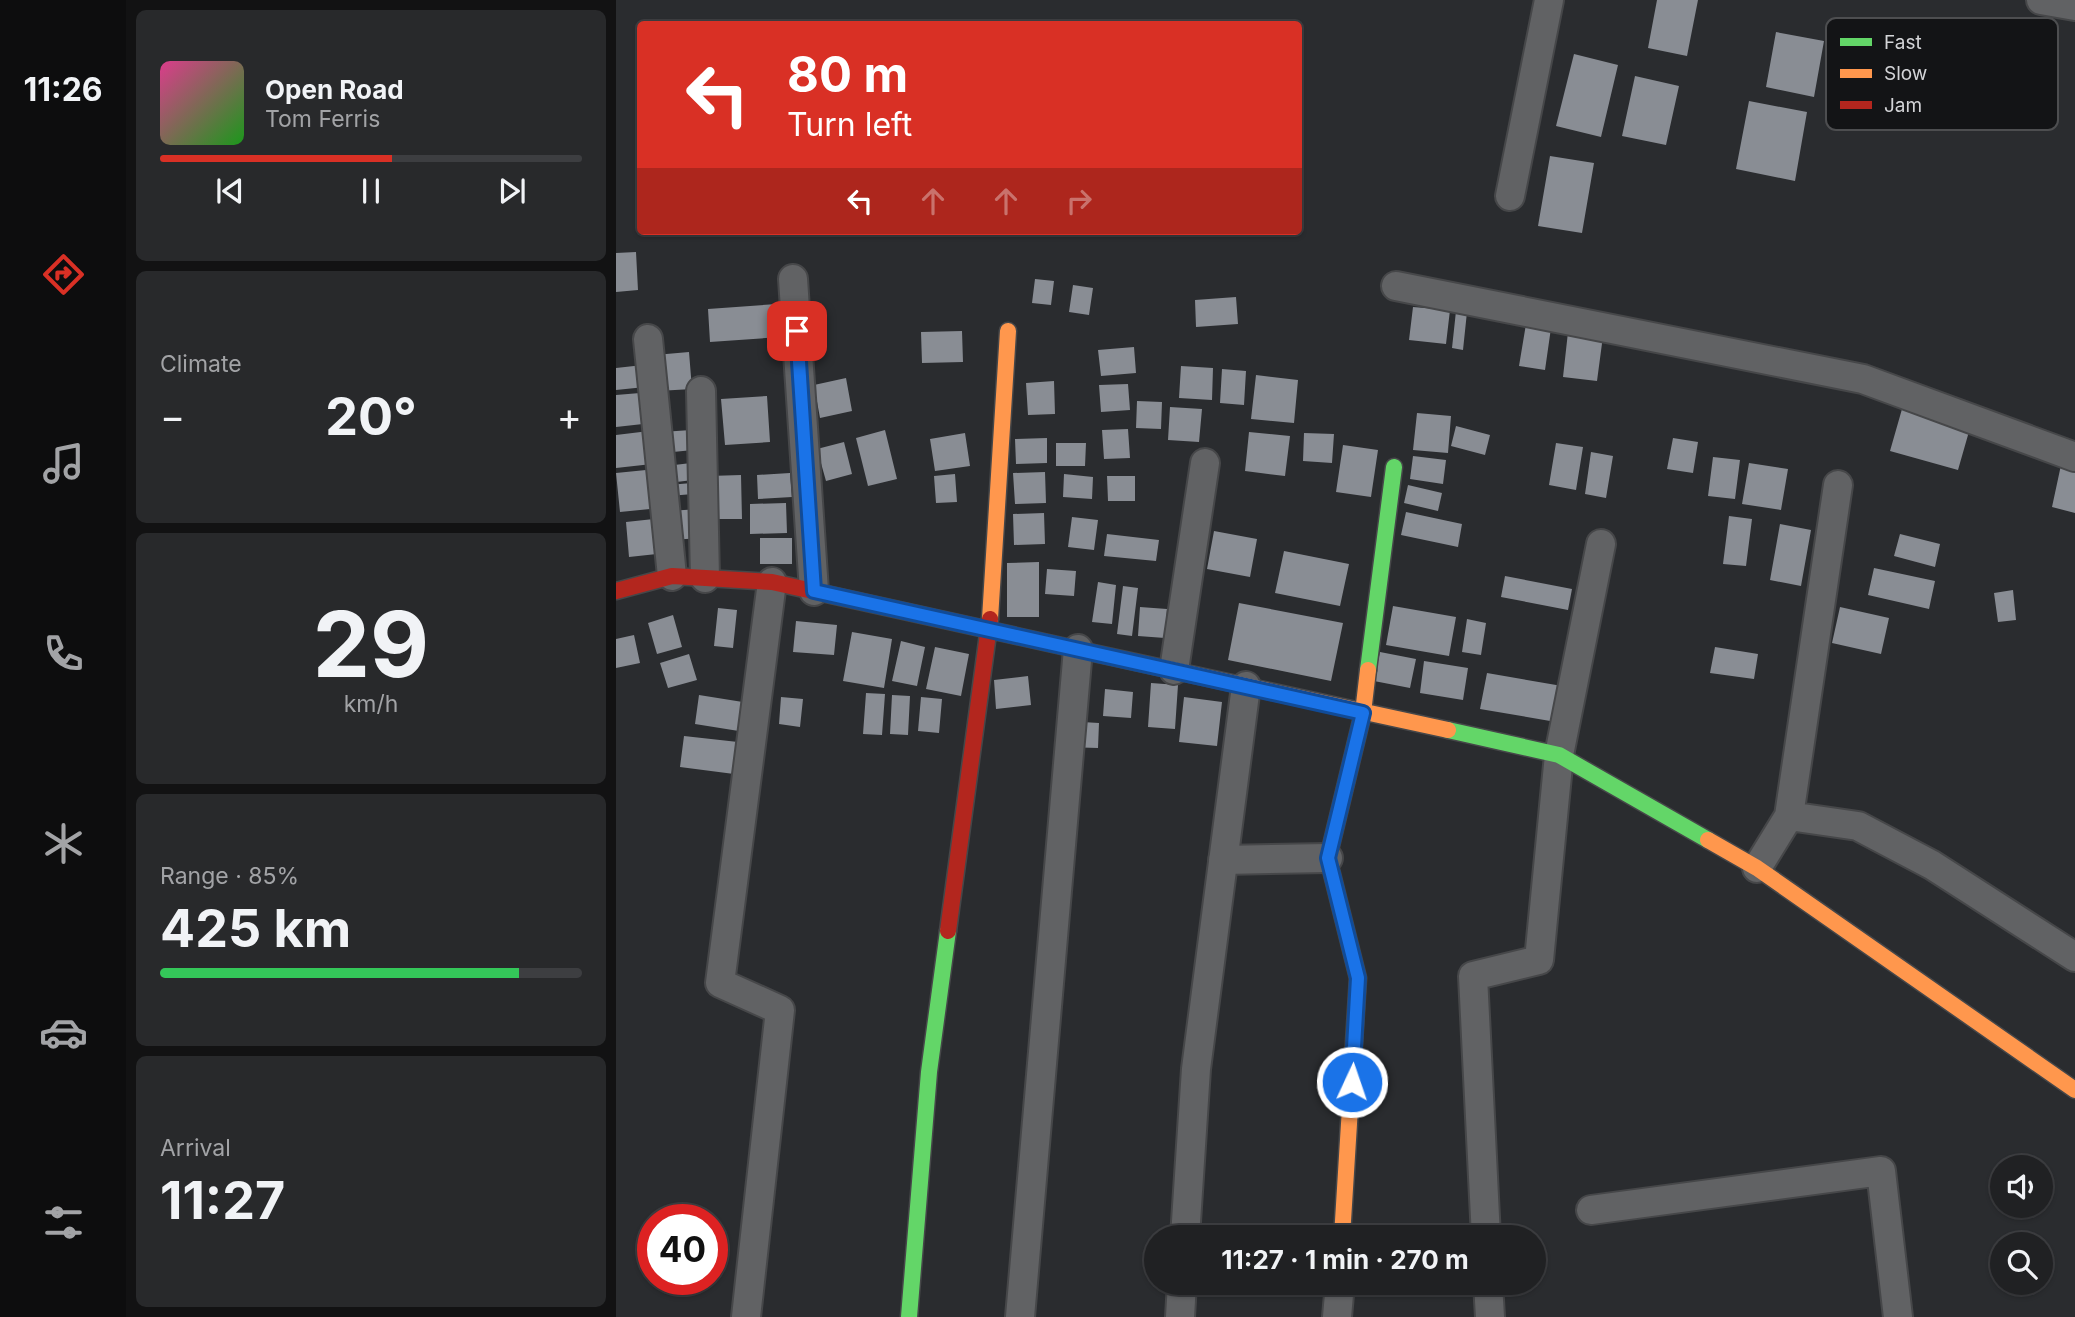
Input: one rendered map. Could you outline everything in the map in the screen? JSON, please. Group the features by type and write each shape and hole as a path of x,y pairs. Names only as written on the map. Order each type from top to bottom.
{"street":[{"path":"1510,196 1549,0"},
{"path":"2041,0 2075,6"},
{"path":"793,279 814,591"},
{"path":"1396,286 1863,380 2075,457"},
{"path":"909,1317 929,1072 989,629 1008,331"},
{"path":"648,340 672,576"},
{"path":"701,391 705,578"},
{"path":"1174,670 1205,463"},
{"path":"1343,1225 1358,978 1328,858 1363,713 1394,467"},
{"path":"1756,868 1789,816 1838,485"},
{"path":"1485,1225 1473,976 1539,960 1559,755 1601,544"},
{"path":"616,591 672,576 772,582 1559,755 1756,868 2075,1090"},
{"path":"746,1317 780,1010 720,983 772,582"},
{"path":"1020,1317 1078,649"},
{"path":"1186,1225 1196,1069 1246,686"},
{"path":"1789,816 1858,826 1932,864 2075,957"},
{"path":"1223,860 1328,858"},
{"path":"1591,1210 1881,1171 1898,1317"},
{"path":"1180,1317 1181,1295"},
{"path":"1338,1317 1339,1295"},
{"path":"1489,1295 1490,1317"}],"building":[{"path":"1657,0 1698,0 1687,56 1648,48"},
{"path":"1776,32 1824,41 1814,97 1766,87"},
{"path":"1574,54 1618,65 1601,137 1556,126"},
{"path":"1635,76 1679,86 1666,145 1622,136"},
{"path":"1749,101 1807,112 1795,181 1736,169"},
{"path":"1550,156 1594,163 1582,233 1538,226"},
{"path":"636,252 638,290 616,292 616,253"},
{"path":"1035,279 1054,281 1051,305 1032,303"},
{"path":"1073,285 1093,288 1089,315 1069,312"},
{"path":"1236,297 1238,324 1196,327 1195,300"},
{"path":"777,304 780,337 710,342 708,309"},
{"path":"1413,307 1450,310 1446,344 1409,340"},
{"path":"1456,311 1467,312 1463,350 1452,348"},
{"path":"1526,324 1551,328 1545,370 1519,366"},
{"path":"962,331 963,362 922,363 921,332"},
{"path":"1568,332 1603,336 1597,381 1563,377"},
{"path":"1134,347 1136,373 1101,376 1098,350"},
{"path":"689,352 692,389 658,391 655,355"},
{"path":"643,365 645,387 616,390 616,368"},
{"path":"1181,366 1213,368 1212,400 1179,398"},
{"path":"1222,369 1246,371 1244,405 1220,403"},
{"path":"1256,375 1298,380 1294,423 1251,419"},
{"path":"846,378 852,411 820,418 814,385"},
{"path":"1054,381 1055,414 1028,415 1026,383"},
{"path":"1128,384 1130,410 1101,412 1099,385"},
{"path":"640,393 643,424 616,427 616,395"},
{"path":"767,396 770,442 725,445 721,399"},
{"path":"1137,401 1162,402 1161,429 1136,428"},
{"path":"1170,407 1202,409 1199,442 1168,440"},
{"path":"1902,409 1970,428 1958,470 1890,451"},
{"path":"1417,413 1451,416 1448,453 1413,450"},
{"path":"1456,426 1490,435 1485,455 1451,446"},
{"path":"1128,429 1130,458 1104,459 1102,430"},
{"path":"691,430 693,450 663,453 662,432"},
{"path":"885,430 897,479 868,486 856,438"},
{"path":"649,431 652,464 616,468 616,435"},
{"path":"1249,432 1290,436 1285,476 1245,471"},
{"path":"965,433 970,466 935,471 930,439"},
{"path":"1304,433 1334,434 1332,463 1303,461"},
{"path":"1047,438 1047,463 1016,464 1015,439"},
{"path":"1673,438 1698,442 1693,473 1667,469"},
{"path":"844,442 852,474 826,481 817,449"},
{"path":"1056,443 1086,443 1085,466 1056,466"},
{"path":"1556,443 1583,447 1576,490 1549,485"},
{"path":"1343,445 1378,450 1371,497 1336,492"},
{"path":"1591,452 1613,456 1606,498 1585,494"},
{"path":"1413,456 1446,460 1443,484 1410,479"},
{"path":"1713,457 1740,460 1735,499 1708,496"},
{"path":"691,463 693,480 668,483 666,466"},
{"path":"1749,463 1788,469 1781,510 1742,504"},
{"path":"2061,465 2075,468 2075,513 2052,507"},
{"path":"646,470 650,509 620,512 616,473"},
{"path":"1045,472 1046,503 1015,504 1013,473"},
{"path":"790,473 792,497 758,499 757,475"},
{"path":"955,474 957,502 936,503 934,476"},
{"path":"1064,474 1093,477 1092,499 1063,497"},
{"path":"741,475 742,519 711,519 709,476"},
{"path":"1107,476 1135,476 1135,501 1108,501"},
{"path":"692,483 693,494 669,496 668,485"},
{"path":"1408,485 1442,493 1438,511 1404,503"},
{"path":"786,503 787,533 750,534 750,504"},
{"path":"699,509 701,538 671,540 669,511"},
{"path":"1406,512 1462,524 1458,547 1401,535"},
{"path":"1044,513 1045,544 1014,545 1013,514"},
{"path":"1729,516 1752,519 1746,566 1723,564"},
{"path":"1072,517 1098,520 1094,550 1068,547"},
{"path":"663,518 666,553 629,557 626,522"},
{"path":"1780,524 1811,530 1801,586 1770,580"},
{"path":"1214,531 1257,539 1250,577 1207,569"},
{"path":"1107,534 1159,540 1156,561 1104,556"},
{"path":"1900,534 1940,544 1935,567 1894,556"},
{"path":"760,538 792,538 792,564 760,564"},
{"path":"1284,551 1349,564 1340,606 1275,593"},
{"path":"1039,562 1039,617 1007,617 1007,563"},
{"path":"1874,568 1935,581 1929,609 1868,595"},
{"path":"1047,569 1076,571 1074,596 1045,594"},
{"path":"1505,576 1572,589 1568,610 1501,597"},
{"path":"1098,582 1116,585 1112,624 1092,622"},
{"path":"1123,586 1138,588 1132,636 1117,634"},
{"path":"2013,590 2016,620 1998,622 1994,593"},
{"path":"1239,603 1343,623 1331,681 1228,660"},
{"path":"1393,606 1456,617 1449,656 1386,645"},
{"path":"1140,607 1167,609 1165,638 1138,636"},
{"path":"1840,607 1889,618 1881,654 1832,643"},
{"path":"718,608 737,610 733,648 714,646"},
{"path":"673,615 682,647 657,654 648,623"},
{"path":"1467,619 1486,623 1481,655 1462,652"},
{"path":"796,621 837,625 834,655 793,652"},
{"path":"852,632 892,639 884,688 843,681"},
{"path":"634,635 640,663 616,668 616,639"},
{"path":"901,641 925,647 917,686 892,681"},
{"path":"935,647 969,654 961,696 926,689"},
{"path":"1715,647 1758,654 1754,679 1710,673"},
{"path":"1380,652 1416,659 1410,688 1374,681"},
{"path":"689,654 697,680 668,688 660,663"},
{"path":"1424,661 1468,668 1463,700 1420,693"},
{"path":"1487,673 1562,686 1556,722 1480,709"},
{"path":"1028,676 1031,705 996,709 994,680"},
{"path":"1151,683 1178,685 1175,729 1148,727"},
{"path":"1105,689 1133,692 1131,718 1103,716"},
{"path":"866,693 885,694 882,735 863,734"},
{"path":"699,695 749,703 745,732 695,724"},
{"path":"892,695 910,696 908,735 890,734"},
{"path":"781,697 803,699 800,727 779,724"},
{"path":"921,697 942,699 939,733 918,731"},
{"path":"1184,697 1222,702 1217,746 1179,742"},
{"path":"1065,721 1099,723 1098,748 1065,747"},
{"path":"684,736 738,742 734,774 680,767"}],"traffic: fast":[{"path":"1368,670 1394,467"},
{"path":"1448,730 1559,755 1708,840"},
{"path":"909,1317 929,1072 948,931"}],"traffic: slow":[{"path":"990,619 1008,331"},
{"path":"1089,652 1448,730"},
{"path":"1343,1225 1358,978 1328,858 1363,713 1368,670"},
{"path":"1708,840 1757,868 2075,1090"}],"traffic: jam":[{"path":"616,591 672,576 772,582 1089,652"},
{"path":"948,931 990,619"}],"route":[{"path":"797,331 814,591 1363,713 1328,858 1358,978 1352,1082"}]}
